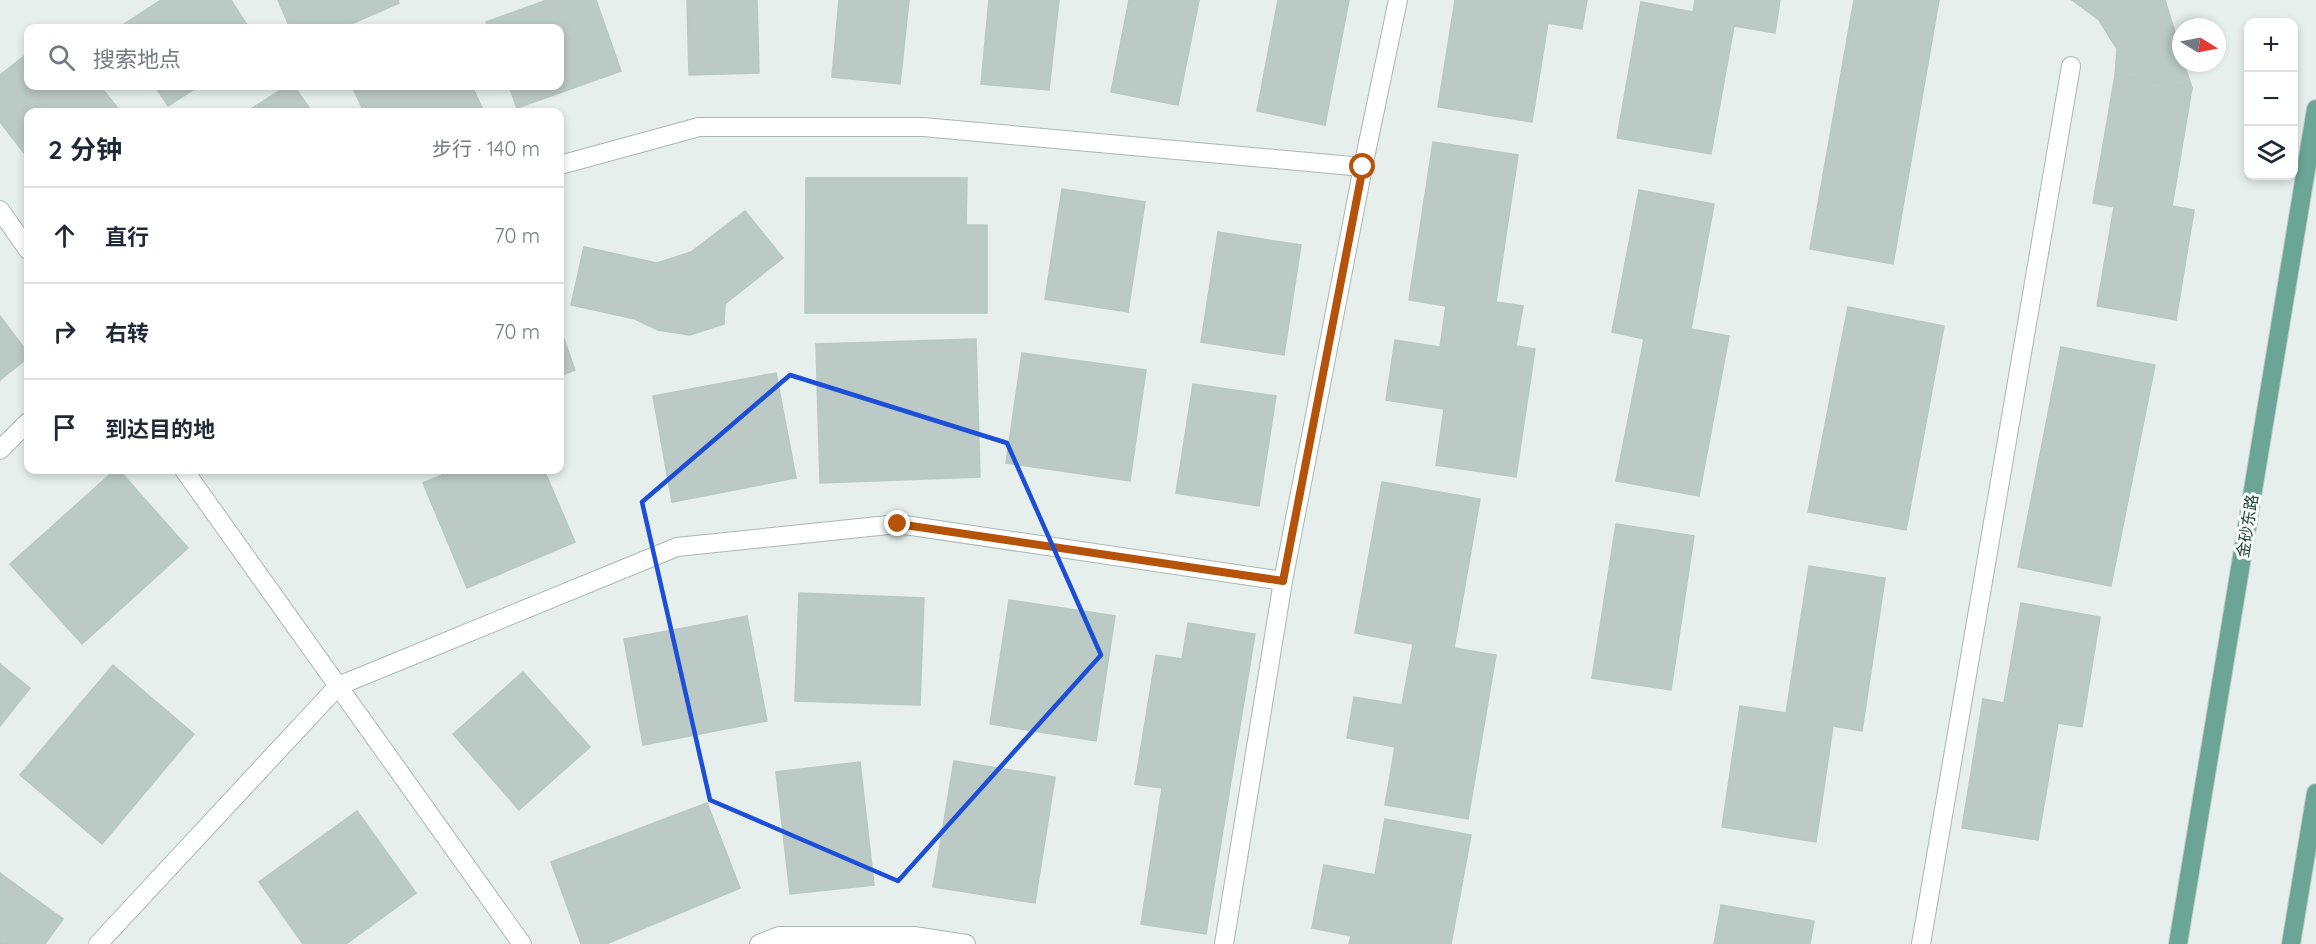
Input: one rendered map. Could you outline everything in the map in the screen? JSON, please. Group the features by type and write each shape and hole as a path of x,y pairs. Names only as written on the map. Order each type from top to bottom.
{"main road":[{"name":"金砂东路","path":"2178,944 2316,109"},
{"path":"2291,944 2316,793"}],"street":[{"path":"1224,944 1283,581 1363,167 1398,0"},
{"path":"1921,944 2071,66"},
{"path":"564,164 699,128 923,127 1363,167"},
{"path":"0,210 24,244"},
{"path":"0,450 24,426"},
{"path":"187,474 522,944"},
{"path":"98,944 338,686 677,547 898,524 1283,581"},
{"path":"759,944 779,936 914,936 966,944"}],"highlighted area":[{"path":"790,375 1007,443 1101,655 898,881 710,800 642,502"}],"building":[{"path":"161,0 231,0 246,24 124,24"},
{"path":"278,0 398,0 399,3 351,24 288,24"},
{"path":"547,0 596,0 621,71 517,108 510,90 564,90 564,24 487,24 486,22"},
{"path":"687,0 757,0 759,73 689,75"},
{"path":"839,0 909,0 900,84 832,77"},
{"path":"989,0 1059,0 1049,90 981,84"},
{"path":"1129,0 1199,0 1178,105 1111,92"},
{"path":"1278,0 1349,0 1325,125 1257,111"},
{"path":"1455,0 1587,0 1582,29 1548,23 1532,122 1438,107"},
{"path":"1695,0 1780,0 1775,33 1734,26 1711,154 1617,138 1641,2 1693,12"},
{"path":"1854,0 1939,0 1893,264 1810,249"},
{"path":"2072,0 2165,0 2172,23 2172,72 2187,72 2192,88 2115,75 2117,49 2099,20"},
{"path":"24,56 24,90 103,90 118,108 24,108 24,153 0,122 0,75"},
{"path":"2115,75 2192,88 2172,206 2194,210 2176,320 2097,306 2114,207 2093,203"},
{"path":"158,90 193,90 168,106"},
{"path":"281,90 297,90 309,108 252,108"},
{"path":"354,90 474,90 482,108 362,108"},
{"path":"1433,142 1518,155 1496,302 1523,306 1516,346 1535,349 1516,477 1436,465 1444,409 1386,400 1395,340 1440,347 1446,306 1409,300"},
{"path":"806,178 967,178 966,225 987,225 987,313 805,313"},
{"path":"1062,189 1145,202 1128,312 1045,299"},
{"path":"1639,190 1714,204 1691,329 1729,336 1699,496 1616,481 1644,339 1612,332"},
{"path":"745,211 783,258 725,304 724,324 690,335 658,330 635,319 571,305 584,247 657,263 691,252"},
{"path":"1218,232 1301,245 1284,355 1201,342"},
{"path":"1848,307 1944,326 1906,530 1808,512"},
{"path":"0,316 24,348 24,361 0,380"},
{"path":"564,339 575,370 564,374"},
{"path":"976,339 980,477 820,483 816,344"},
{"path":"2061,347 2155,365 2111,586 2018,567"},
{"path":"1022,353 1146,370 1130,481 1006,463"},
{"path":"776,373 796,478 672,502 653,396"},
{"path":"1193,384 1276,396 1259,506 1176,493"},
{"path":"111,474 123,474 188,548 82,644 10,564"},
{"path":"444,474 546,474 575,542 467,588 423,483"},
{"path":"1382,482 1480,499 1454,648 1496,655 1468,819 1385,805 1395,747 1347,738 1354,697 1402,705 1413,644 1355,633"},
{"path":"1616,524 1694,536 1671,690 1592,678"},
{"path":"1809,566 1885,578 1862,731 1833,726 1816,842 1722,827 1740,706 1786,713"},
{"path":"799,593 924,598 920,705 795,701"},
{"path":"1009,600 1115,616 1096,741 990,724"},
{"path":"2021,603 2100,617 2082,727 2058,723 2038,840 1962,828 1983,699 2004,703"},
{"path":"747,616 767,721 643,745 624,639"},
{"path":"1188,623 1255,634 1206,934 1141,924 1162,788 1135,784 1156,655 1182,659"},
{"path":"0,664 30,688 0,726"},
{"path":"113,665 194,734 102,844 20,775"},
{"path":"523,672 590,747 519,810 453,734"},
{"path":"954,761 1055,777 1035,903 933,887"},
{"path":"860,762 874,885 790,894 776,772"},
{"path":"707,803 740,888 606,944 581,944 551,862"},
{"path":"357,811 416,893 346,944 303,944 259,882"},
{"path":"1385,819 1471,835 1451,944 1349,944 1351,936 1312,928 1324,865 1375,875"},
{"path":"0,873 63,919 45,944 0,944"},
{"path":"1721,905 1814,921 1810,944 1714,944"}],"route":[{"path":"898,524 1283,581 1363,167"}]}
